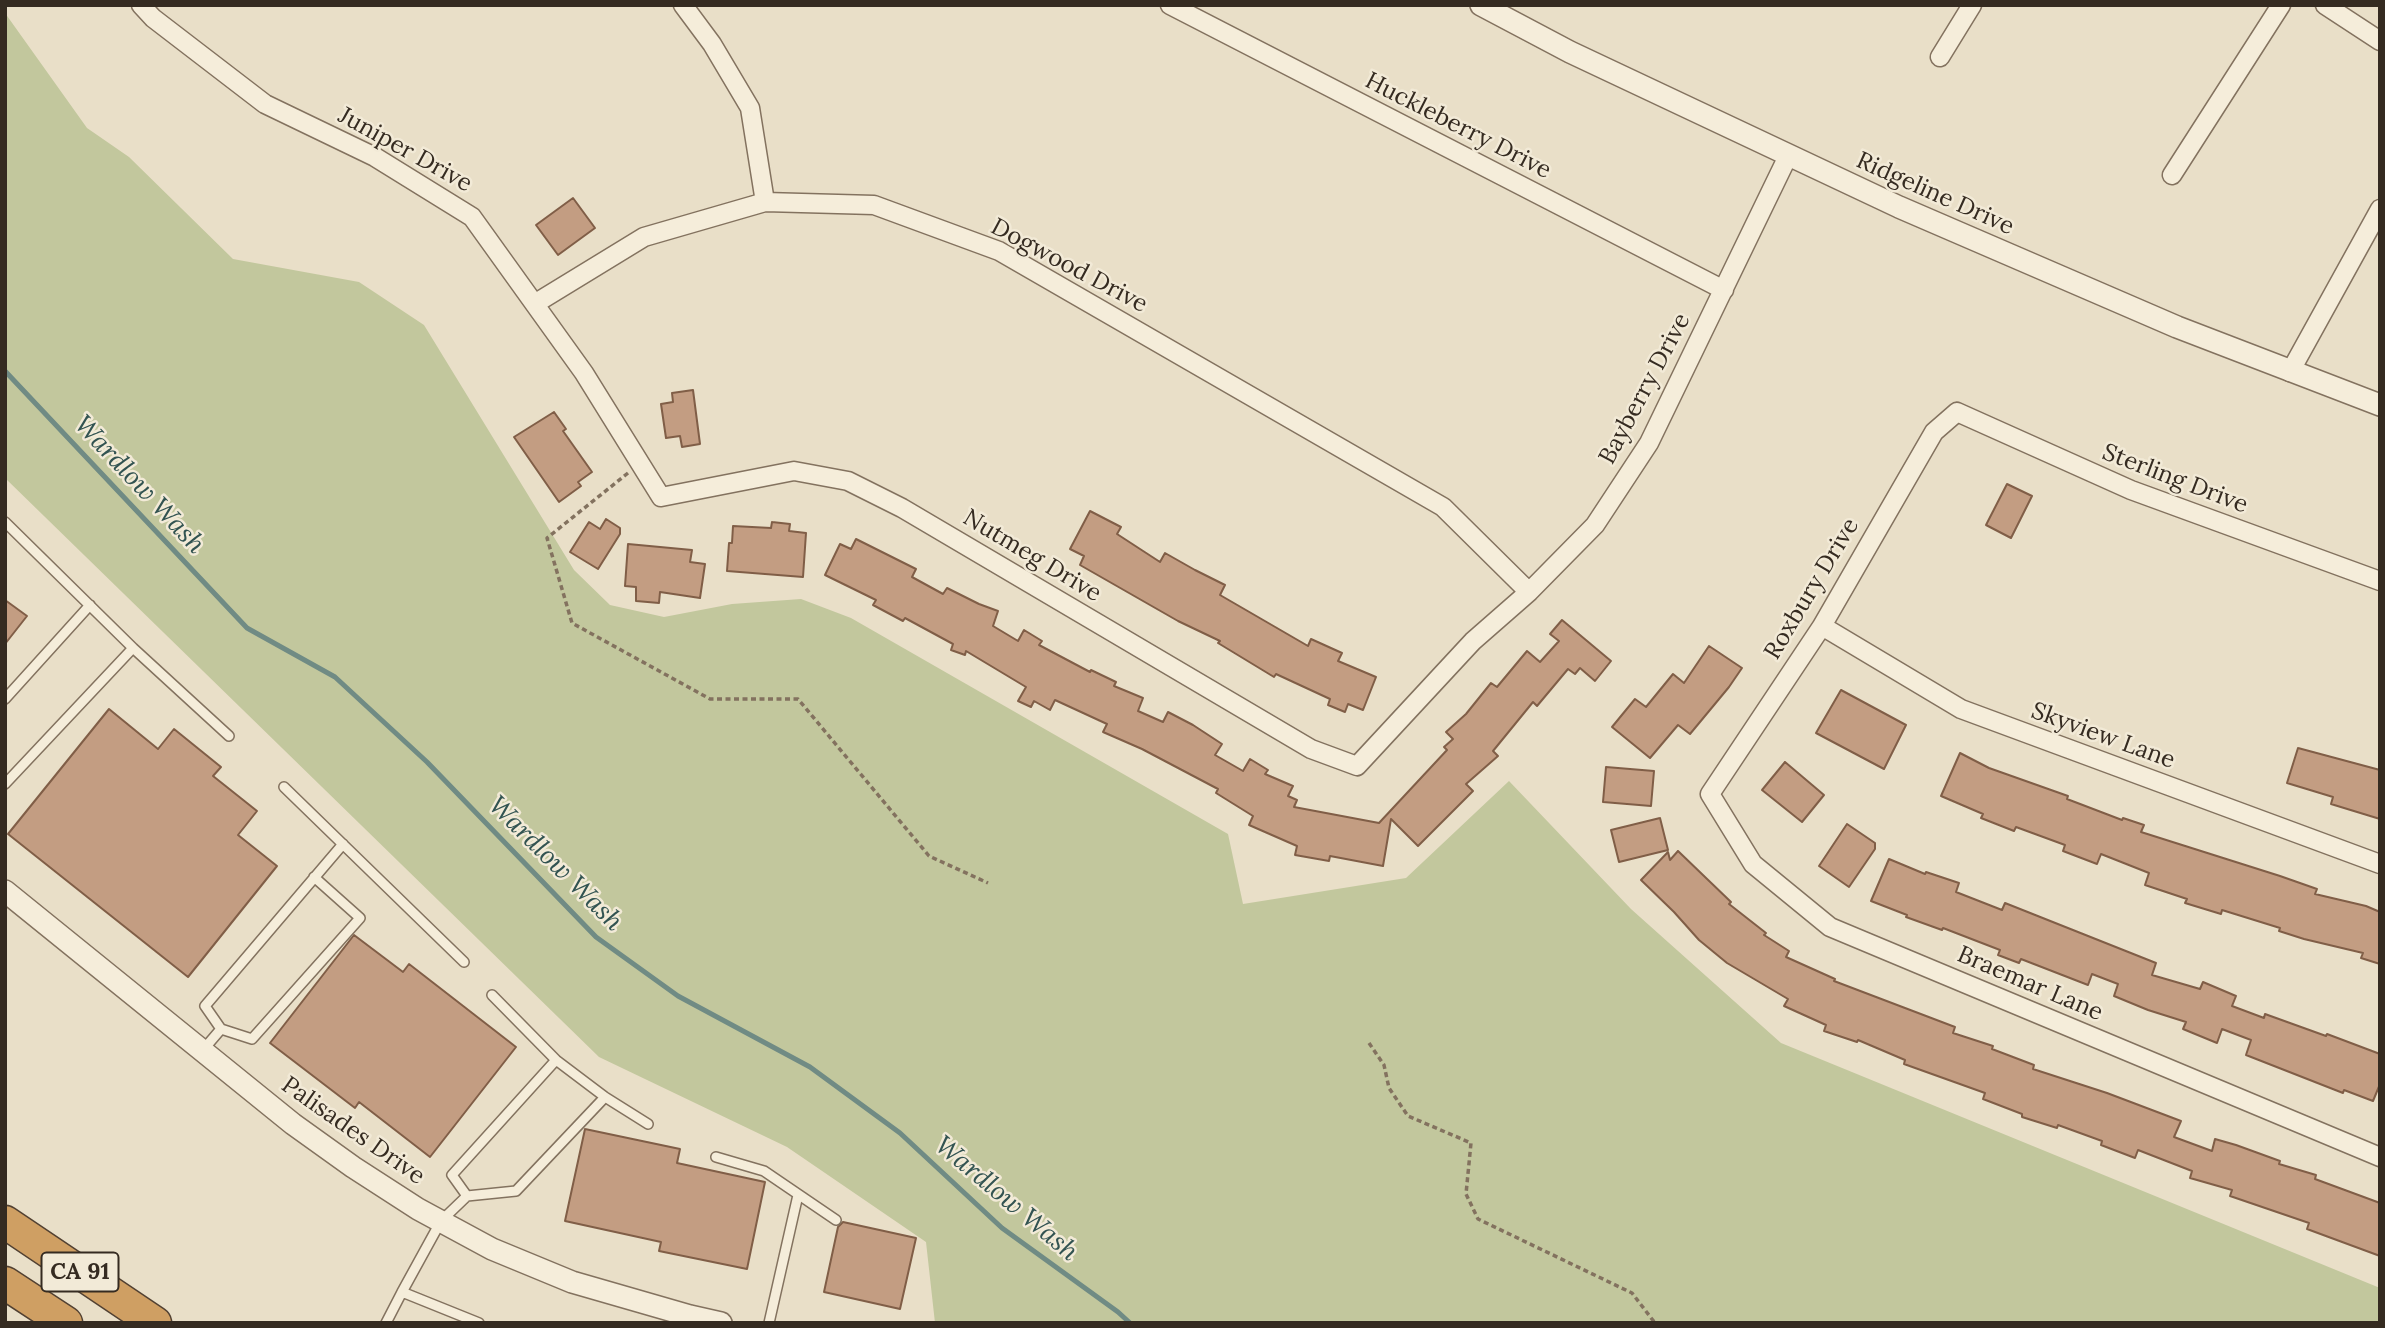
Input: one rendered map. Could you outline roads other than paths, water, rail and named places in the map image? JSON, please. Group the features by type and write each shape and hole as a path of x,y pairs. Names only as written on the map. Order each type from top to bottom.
{"highway":[{"name":"CA 91","path":"5,1222 155,1323"},
{"path":"5,1283 66,1323"}],"street":[{"name":"Juniper Drive","path":"141,5 152,18 265,104 375,157 472,216 584,373 661,497"},
{"path":"683,5 712,44 750,108 765,202"},
{"name":"Huckleberry Drive","path":"1170,5 1724,290"},
{"name":"Ridgeline Drive","path":"1481,5 1570,52 1788,156 2058,277 2290,372 2380,405"},
{"path":"1940,57 1972,5"},
{"path":"2172,175 2281,5"},
{"path":"2325,5 2380,41"},
{"name":"Bayberry Drive","path":"1357,766 1473,641 1529,592 1595,525 1649,443 1788,156"},
{"name":"Dogwood Drive","path":"536,303 644,237 765,202 874,205 999,251 1443,507 1529,592"},
{"path":"2290,372 2380,209"},
{"name":"Sterling Drive","path":"1957,412 2131,490 2380,581"},
{"name":"Roxbury Drive","path":"1710,793 1822,626 1934,432 1957,412"},
{"name":"Nutmeg Drive","path":"661,497 794,471 848,481 902,508 1311,749 1357,766"},
{"name":"Skyview Lane","path":"1822,626 1961,709 2380,864"},
{"name":"Braemar Lane","path":"1710,793 1753,864 1830,927 2380,1157"},
{"name":"Palisades Drive","path":"5,891 313,1139 386,1188 492,1249 572,1282 721,1323"}],"lane":[{"path":"5,522 133,648 229,736"},
{"path":"5,699 90,604"},
{"path":"5,784 133,648"},
{"path":"284,787 464,962"},
{"path":"314,877 360,918 252,1039 221,1029 205,1006 314,877 344,844"},
{"path":"492,995 556,1060 605,1097 648,1124"},
{"path":"202,1050 221,1029"},
{"path":"467,1196 452,1175 556,1060"},
{"path":"386,1323 441,1221 467,1196 516,1191 605,1097"},
{"path":"716,1157 764,1171 836,1220"},
{"path":"769,1323 798,1195"},
{"path":"402,1292 479,1323"}],"waterway":[{"name":"Wardlow Wash","path":"5,371 247,628 335,677 427,762 596,937 678,996 810,1067 900,1133 1002,1228 1130,1323"}]}
